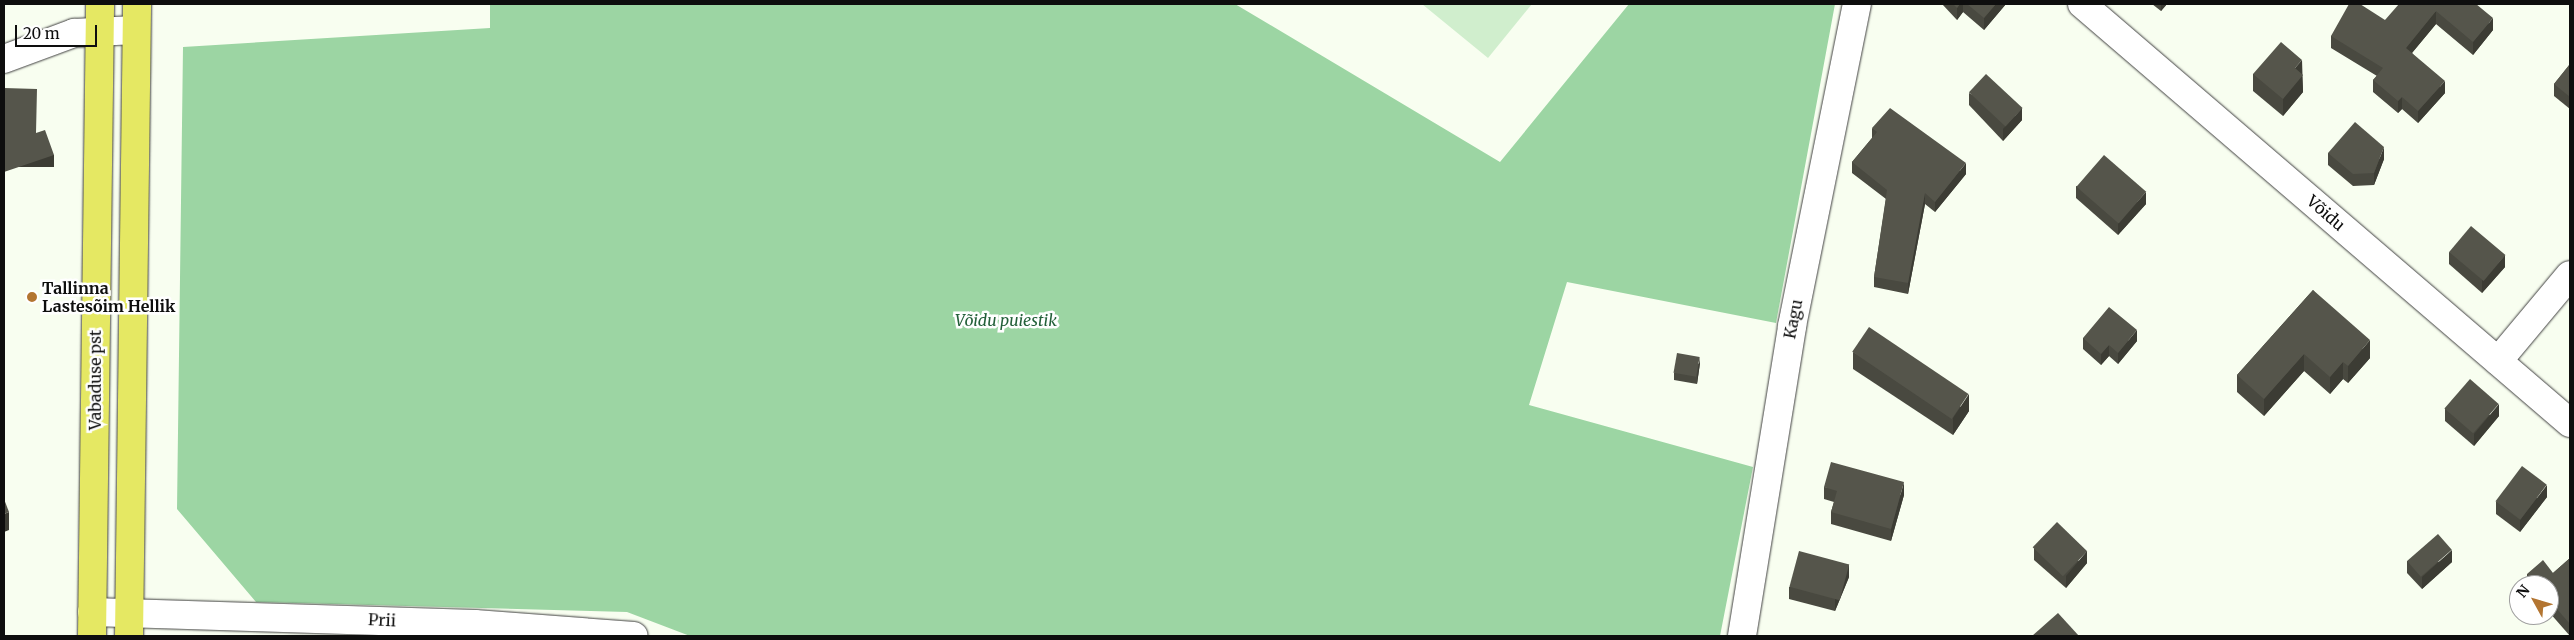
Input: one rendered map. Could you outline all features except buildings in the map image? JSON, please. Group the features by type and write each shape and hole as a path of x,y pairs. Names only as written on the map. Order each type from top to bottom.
{"highway":[{"name":"Vabaduse pst","path":"92,624 98,30 100,4"},
{"path":"129,625 136,17"}],"street":[{"name":"Kagu","path":"1742,636 1792,326 1857,4"},
{"name":"Võidu","path":"2082,4 2570,423"},
{"path":"4,59 74,33 98,30 136,17"},
{"path":"2498,361 2570,275"},
{"name":"Prii","path":"92,624 475,624 634,636"}],"green space":[{"name":"Võidu puiestik","path":"490,4 1235,4 1500,162 1629,4 1835,4 1776,323 1567,282 1529,405 1753,467 1720,636 690,636 627,612 256,602 177,509 183,47 490,28"},
{"path":"1422,4 1532,4 1488,58"}],"place":[{"name":"Tallinna Lastesõim Hellik","path":"32,297"}]}
